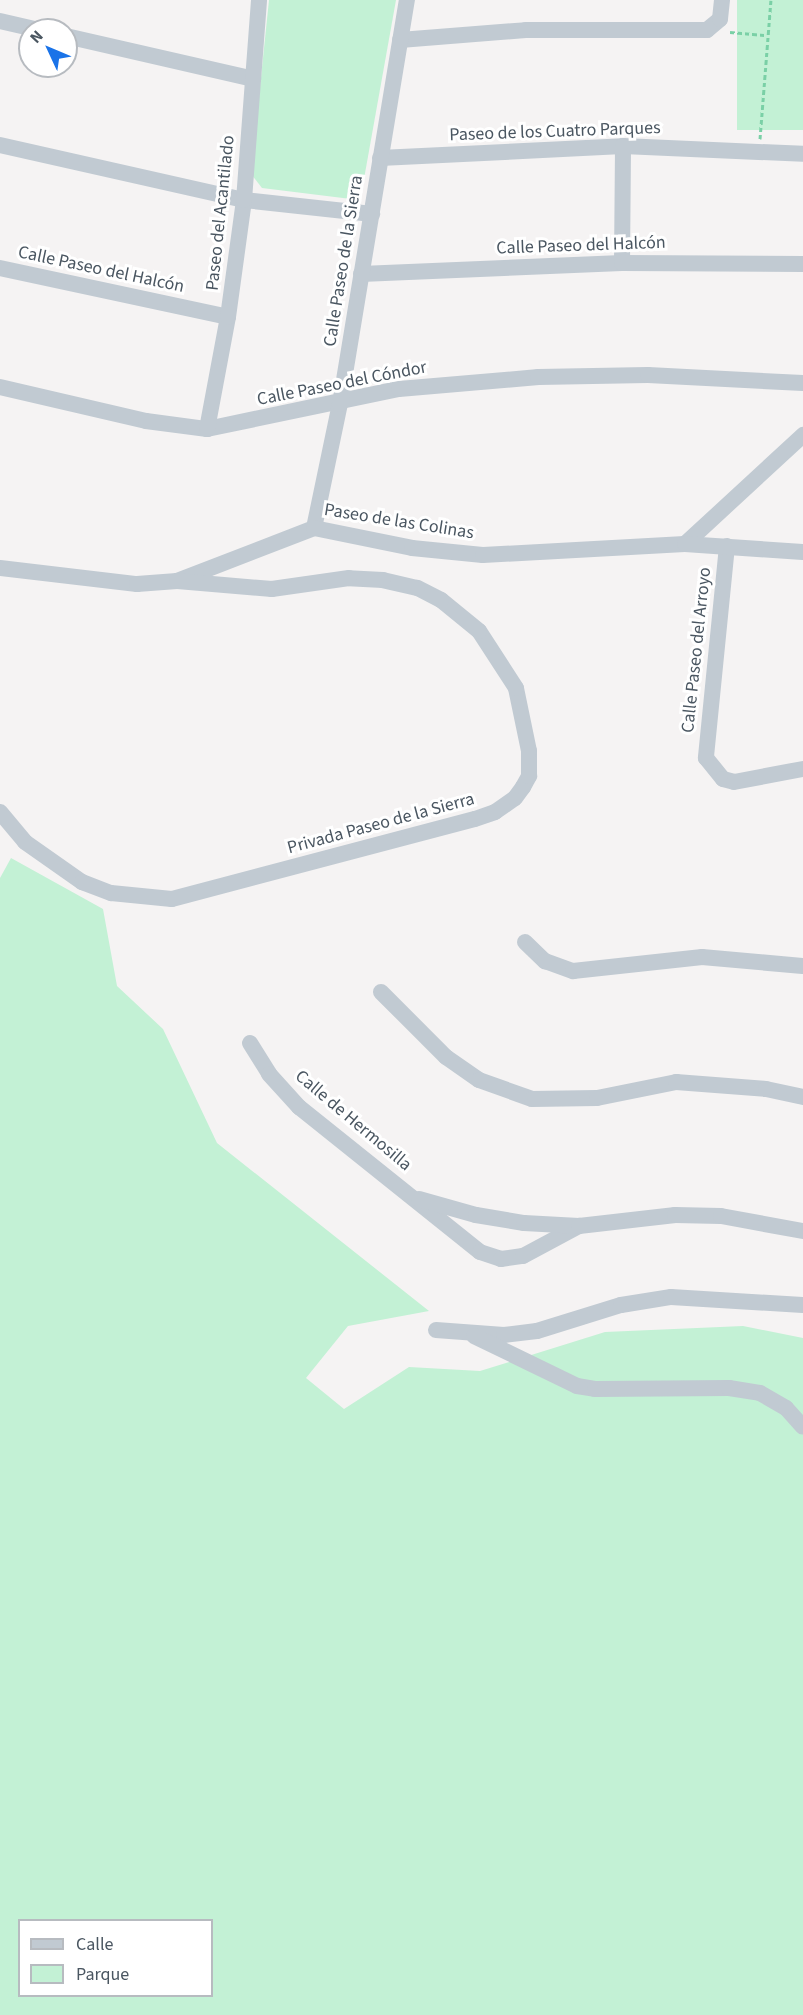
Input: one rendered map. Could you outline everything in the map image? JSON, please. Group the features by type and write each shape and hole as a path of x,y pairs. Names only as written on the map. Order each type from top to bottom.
{"street":[{"name":"Paseo del Acantilado","path":"207,429 228,317 244,200 259,0"},
{"name":"Calle Paseo de la Sierra","path":"314,528 340,404 407,0"},
{"path":"400,40 526,30 707,30 720,20 722,0"},
{"path":"0,21 18,25"},
{"path":"78,39 253,79"},
{"path":"0,145 244,200 372,214"},
{"path":"622,263 623,146"},
{"name":"Paseo de los Cuatro Parques","path":"380,158 623,146 803,154"},
{"name":"Calle Paseo del Halcón","path":"361,274 622,263 803,264"},
{"name":"Calle Paseo del Halcón","path":"0,268 228,317"},
{"name":"Calle Paseo del Cóndor","path":"0,387 146,421 207,429 340,404 399,389 538,377 648,375 803,383"},
{"name":"Calle Paseo del Arroyo","path":"685,544 803,435"},
{"name":"Paseo de las Colinas","path":"0,568 137,584 177,581 314,528 412,548 483,555 685,544 803,552"},
{"name":"Calle Paseo del Arroyo","path":"728,546 706,758 723,779 734,782 803,769"},
{"name":"Privada Paseo de la Sierra","path":"0,812 25,842 82,882 111,893 172,899 476,819 495,812 523,787 529,776 530,751 516,688 479,631 441,600 417,588 383,580 349,578 272,589 177,581"},
{"path":"525,942 546,961 573,971 702,957 803,966"},
{"path":"381,992 446,1057 479,1080 532,1099 597,1098 676,1082 755,1088 803,1097"},
{"name":"Calle de Hermosilla","path":"249,1043 269,1074 299,1107 415,1197 470,1246 501,1259 534,1252 579,1226"},
{"name":"Calle de Hermosilla","path":"415,1197 501,1221 579,1226"},
{"path":"579,1226 675,1215 721,1216 803,1231"},
{"path":"436,1330 504,1335 537,1331 621,1305 671,1297 803,1305"},
{"path":"465,1332 577,1386 614,1390 743,1389 786,1408 803,1427"}],"path":[{"path":"759,151 766,35 771,0"},
{"path":"707,30 766,35"}],"green space":[{"path":"269,0 396,0 362,190 351,199 262,188 251,174"},
{"path":"737,0 803,0 803,130 737,130"},
{"path":"11,858 103,909 117,986 163,1029 217,1143 429,1311 348,1326 306,1378 344,1409 409,1367 480,1371 605,1332 743,1326 803,1338 803,2015 0,2015 0,878"}]}
